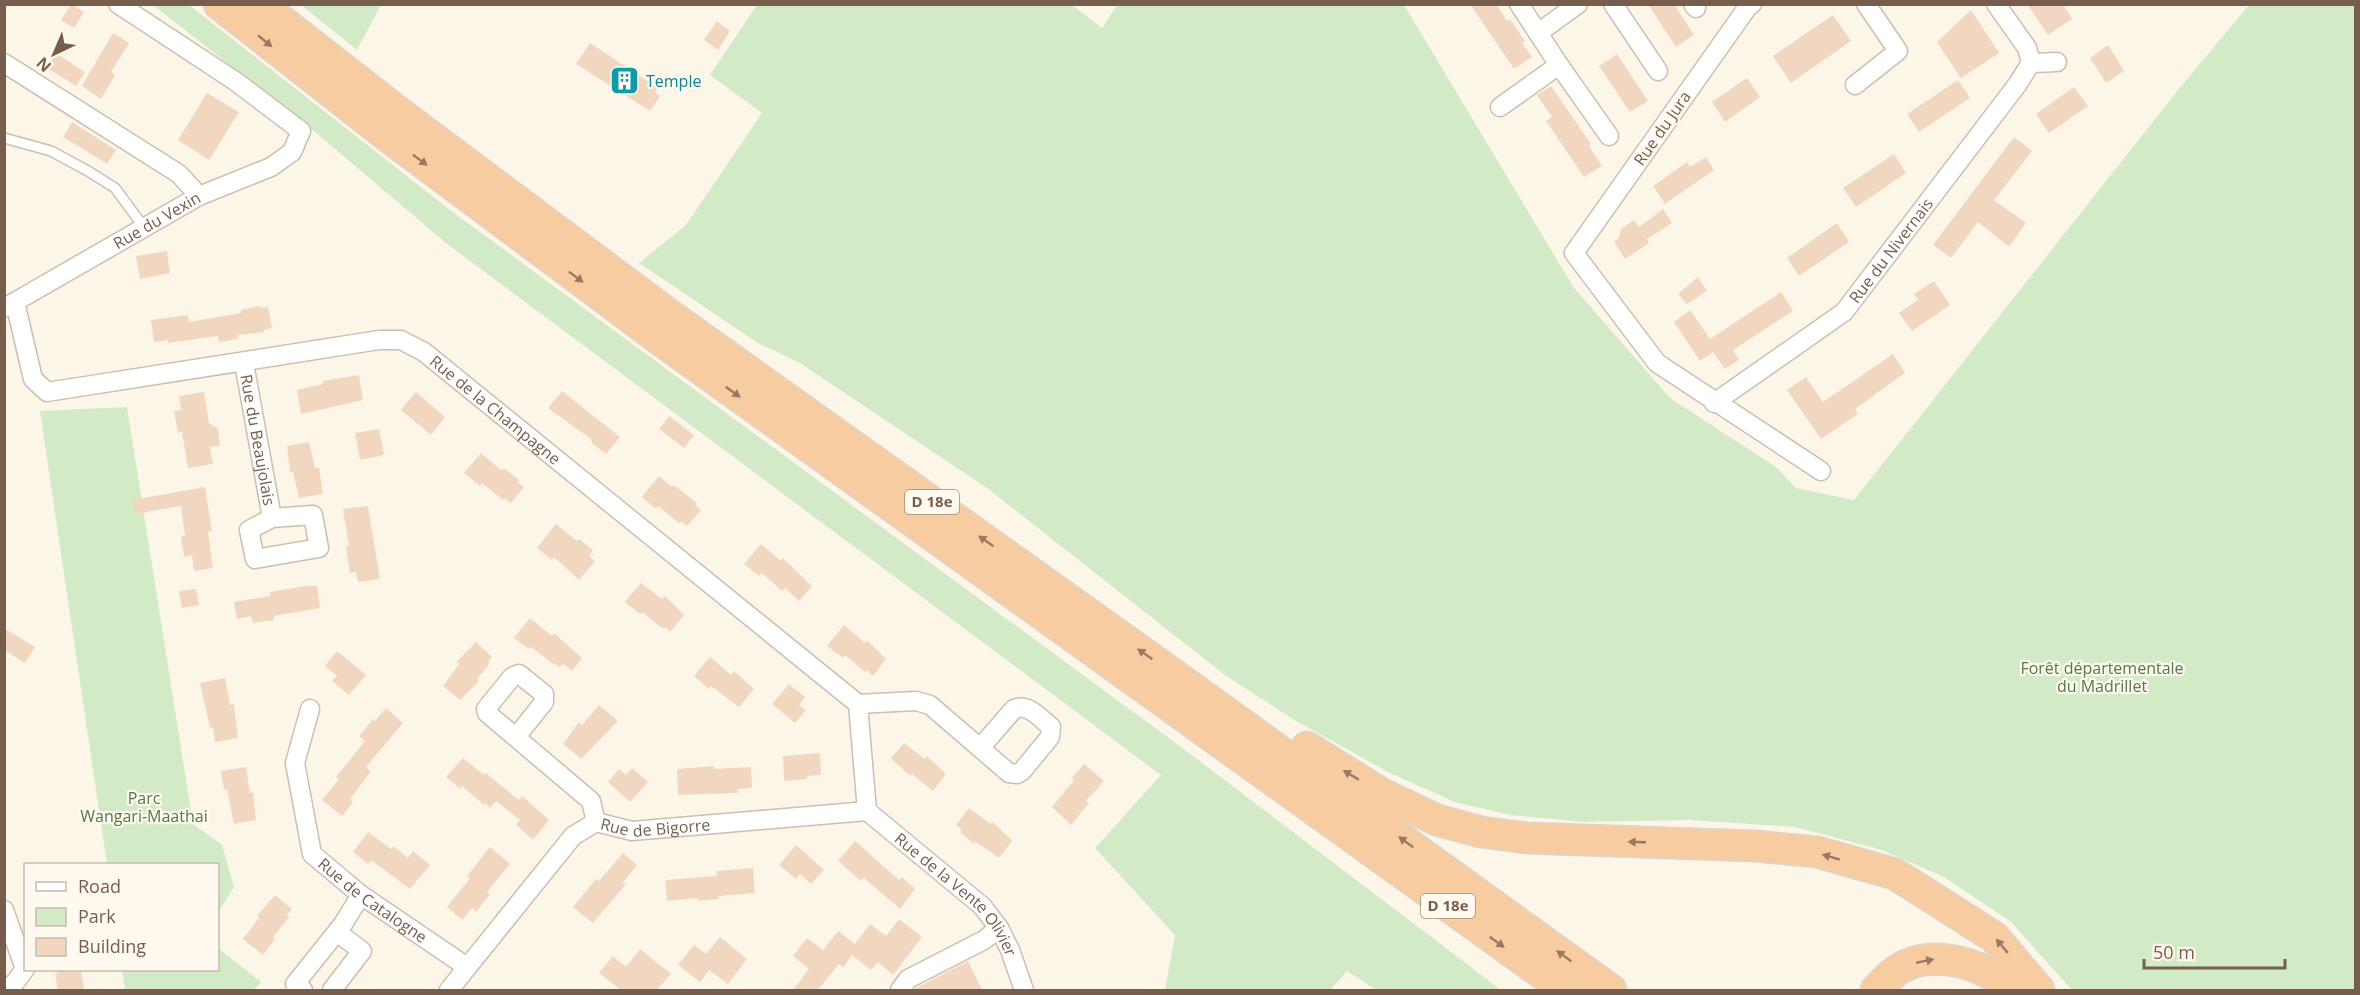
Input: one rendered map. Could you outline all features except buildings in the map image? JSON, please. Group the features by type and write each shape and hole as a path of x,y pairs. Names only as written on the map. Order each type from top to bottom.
{"highway":[{"name":"D 18e","path":"219,4 386,135 659,339 1565,990"},
{"name":"D 18e","path":"260,4 397,111 670,316 1611,990"},
{"path":"1170,672 1221,690 1335,766 1382,794 1437,820 1481,832 1526,838 1755,846 1817,852 1895,874 1994,937 2039,990"},
{"path":"1876,990 1896,971 1913,963 1936,958 1964,964 1993,975 2012,990"}],"street":[{"name":"Rue du Vexin","path":"10,305 143,226 199,196 271,167 292,152 301,131 235,81 118,4"},
{"path":"1519,4 1609,136"},
{"path":"1538,33 1578,4"},
{"path":"1613,4 1658,71"},
{"path":"1855,86 1898,51 1866,4"},
{"path":"1996,4 2027,48 2031,63 2056,62"},
{"name":"Rue du Jura","path":"1714,403 1657,363 1574,254 1748,6"},
{"path":"4,63 179,174 199,196"},
{"name":"Rue du Nivernais","path":"1714,403 1844,312 2017,85 2031,63"},
{"path":"1500,107 1559,65"},
{"name":"Rue de la Champagne","path":"10,305 33,379 48,392 379,340 401,340 424,352 858,704"},
{"name":"Rue du Beaujolais","path":"243,363 272,518"},
{"path":"1714,403 1821,471"},
{"path":"867,811 858,704 916,701 930,705 980,748"},
{"name":"Rue de Catalogne","path":"310,709 295,763 312,854 361,895 467,967"},
{"path":"516,737 591,801 596,822"},
{"name":"Rue de Bigorre","path":"449,990 573,836 596,822 632,831 867,811"},
{"name":"Rue de la Vente Olivier","path":"867,811 982,906 999,928 1010,950 1024,990"},
{"path":"303,990 295,984 337,932 361,895"},
{"path":"4,910 24,966"},
{"path":"900,990 908,979 984,940 999,928"},
{"path":"332,990 362,951 337,932"},
{"path":"4,986 10,989 24,970"}],"lane":[{"path":"4,138 51,151 88,171 115,189 143,226"}],"green space":[{"path":"153,5 189,5 450,210 1181,747 1501,990 1376,990 1347,971 1330,990 1165,990 1175,935 1095,848 1161,775 446,243 314,131"},
{"path":"301,5 381,5 357,50"},
{"name":"Forêt départementale du Madrillet","path":"757,5 1072,5 1102,28 1117,5 1404,5 1574,288 1670,398 1776,467 1796,488 1854,500 2178,90 2249,5 2355,5 2355,990 2072,990 2010,921 1944,877 1882,850 1795,827 1690,820 1584,822 1510,815 1455,802 1388,772 1296,721 1225,675 987,488 800,363 758,343 639,263 686,225 762,113 710,75"},
{"name":"Parc Wangari-Maathai","path":"127,407 193,824 222,845 234,887 219,910 219,863 107,863 40,411"},
{"path":"219,949 261,982 254,990 125,990 122,971 219,971"}],"place":[{"name":"Temple","path":"625,81"}]}
